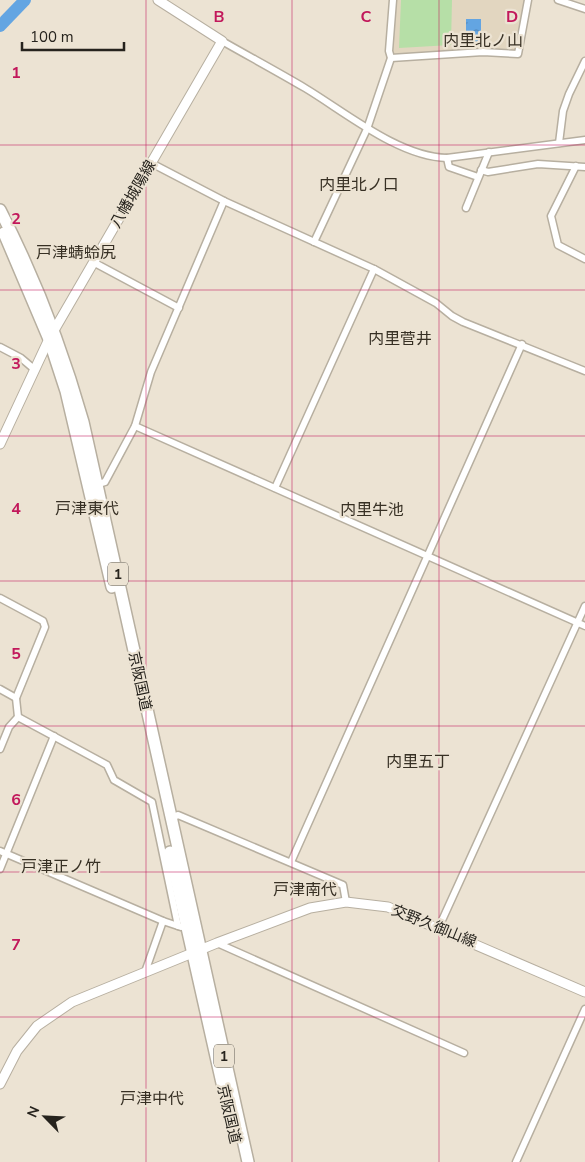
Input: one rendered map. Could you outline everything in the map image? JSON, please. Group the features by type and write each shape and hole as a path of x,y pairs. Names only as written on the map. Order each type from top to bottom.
{"highway":[{"name":"京阪国道","path":"0,210 24,258 83,422 170,819 240,1162"},
{"name":"京阪国道","path":"0,225 51,334 90,486 182,927 196,952 248,1162"}],"main road":[{"path":"158,0 222,41"},
{"name":"八幡城陽線","path":"0,444 51,334 222,41"},
{"name":"交野久御山線","path":"0,1084 3,1074 17,1051 37,1026 72,1002 217,943 310,908 346,902 388,907 439,927 585,992"}],"street":[{"path":"314,242 368,129 391,58 389,51 393,0"},
{"path":"391,58 482,52 518,54 528,0"},
{"path":"558,0 585,10"},
{"path":"222,41 305,88 368,129 423,155 447,158 585,140"},
{"path":"559,143 566,102 585,61"},
{"path":"466,208 489,152"},
{"path":"447,158 449,167 478,177"},
{"path":"150,163 224,201 374,269 436,303 452,316 585,371"},
{"path":"481,170 488,172 538,164 585,167"},
{"path":"576,166 550,216 558,245 585,259"},
{"path":"98,484 105,482 135,426 151,372 224,201"},
{"path":"93,262 179,308"},
{"path":"275,488 374,269"},
{"path":"291,862 522,344"},
{"path":"0,347 21,358 34,369"},
{"path":"135,426 585,626"},
{"path":"0,598 44,621 45,627 16,698 18,717 9,727 0,749"},
{"path":"439,927 585,606"},
{"path":"0,690 16,698"},
{"path":"3,852 163,922 182,927 152,802 114,780 107,766 18,717"},
{"path":"0,869 3,852 54,736"},
{"path":"170,819 178,815 343,885 346,902"},
{"path":"145,972 163,922"},
{"path":"217,943 464,1053"},
{"path":"516,1162 585,1009"}],"shaded area":[{"path":"395,0 527,0 518,48 514,52 490,49 398,55 392,52"}],"green space":[{"path":"401,0 452,0 451,45 399,48"}],"water":[{"path":"466,19 481,19 481,44 466,44"}],"waterway":[{"path":"0,26 25,0"}],"district":[{"name":"内里北ノ山","path":"483,40"},
{"name":"内里北ノ口","path":"359,184"},
{"name":"戸津蜻蛉尻","path":"76,252"},
{"name":"内里菅井","path":"400,338"},
{"name":"戸津東代","path":"87,508"},
{"name":"内里牛池","path":"372,509"},
{"name":"内里五丁","path":"418,761"},
{"name":"戸津正ノ竹","path":"61,866"},
{"name":"戸津南代","path":"305,889"},
{"name":"戸津中代","path":"152,1098"}]}
